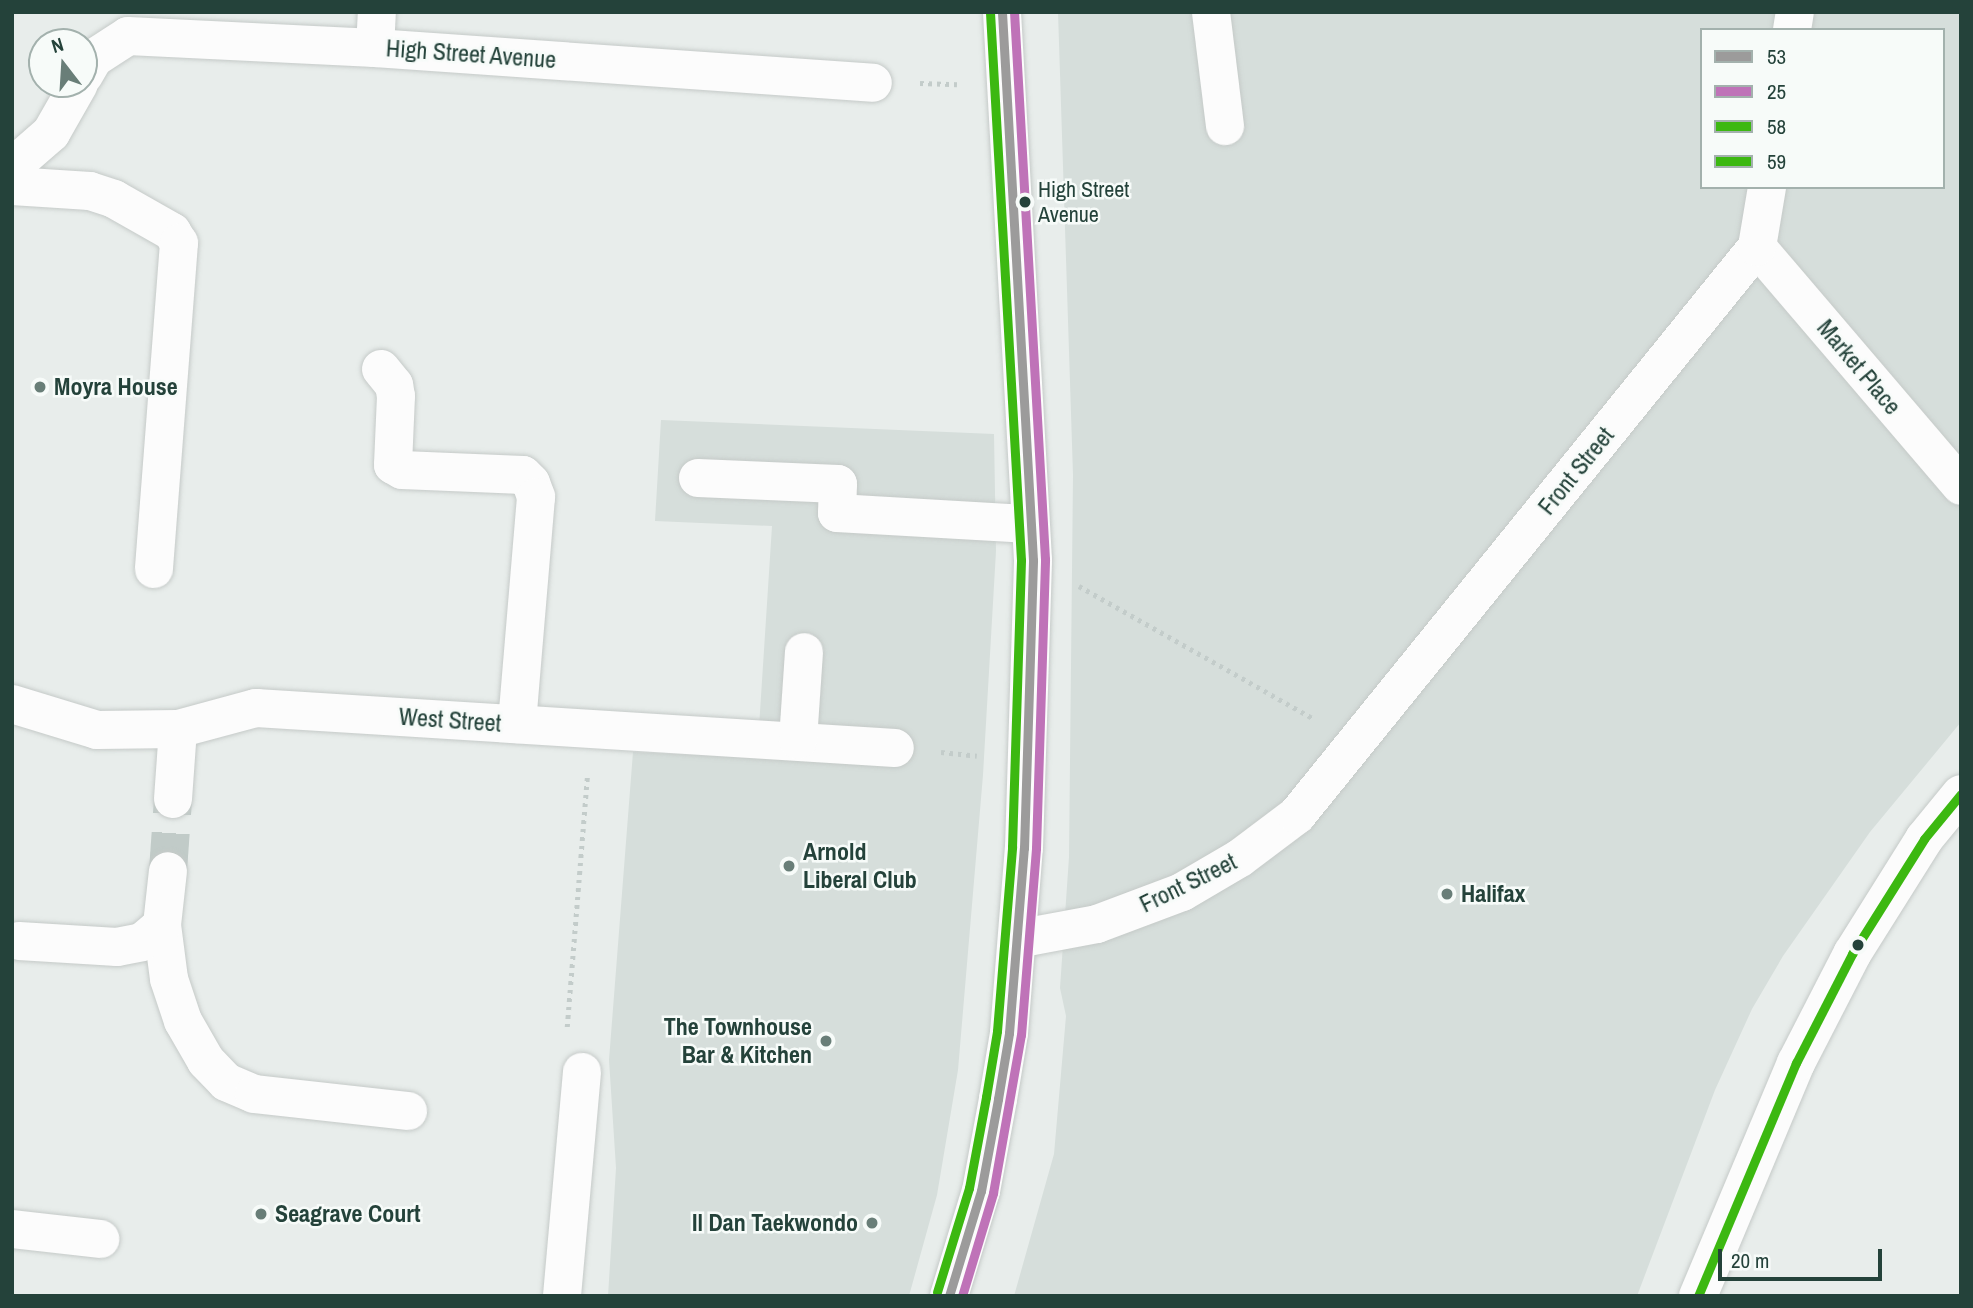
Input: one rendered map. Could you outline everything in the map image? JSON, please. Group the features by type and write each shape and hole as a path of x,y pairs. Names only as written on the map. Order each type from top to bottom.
{"street":[{"path":"949,1296 981,1191 998,1099 1009,1033 1024,848 1032,542 1002,12"},
{"path":"1211,12 1225,126"},
{"name":"High Street Avenue","path":"98,55 128,36 376,30 873,83"},
{"path":"12,167 51,133 71,98"},
{"path":"12,186 90,191 114,199 172,232 179,243 154,569"},
{"name":"Front Street","path":"1017,939 1097,924 1182,892 1240,858 1297,815 1757,247 1767,189"},
{"name":"Market Place","path":"1757,247 1961,486"},
{"path":"381,369 394,385 396,396 393,465 402,470 523,474 531,483 536,497 517,724"},
{"path":"698,478 838,484 837,513 1032,542"},
{"path":"798,740 804,652"},
{"name":"West Street","path":"12,704 97,730 178,729 257,708 895,748"},
{"path":"173,799 178,729"},
{"path":"1698,1296 1796,1063 1852,954 1924,839 1961,794"},
{"path":"168,871 162,925 169,979 183,1021 205,1061 226,1082 254,1094 408,1111"},
{"path":"19,941 117,947 142,942 162,925"},
{"path":"562,1296 582,1072"},
{"path":"12,1229 100,1239"}],"path":[{"path":"873,83 1008,84"},
{"path":"1032,542 1357,743"},
{"path":"582,1072 566,1041 592,728"},
{"path":"895,748 1025,761"}],"shaded area":[{"path":"1058,12 1961,12 1961,722 1870,832 1783,956 1752,1009 1715,1090 1637,1296 1014,1296 1054,1154 1066,1016 1060,988 1069,857 1073,475"},
{"path":"661,420 994,434 996,551 983,775 958,1070 937,1195 909,1296 608,1296 616,1168 609,1060 633,752 757,758 772,526 655,521"}],"tunnel":[{"path":"168,871 173,799"}],"transit line":[{"name":"53","path":"949,1296 981,1191 998,1099 1009,1033 1024,848 1033,560 1002,12"},
{"name":"25","path":"962,1296 993,1193 1021,1035 1036,848 1045,559 1014,12"},
{"name":"58","path":"937,1292 969,1188 986,1097 997,1031 1012,847 1021,560 990,13"},
{"name":"59","path":"1698,1296 1796,1063 1852,954 1924,839 1961,794"}],"place":[{"name":"High Street Avenue","path":"1025,202"},
{"name":"Moyra House","path":"40,387"},
{"name":"Arnold Liberal Club","path":"789,866"},
{"name":"Halifax","path":"1447,894"},
{"name":"The Townhouse Bar & Kitchen","path":"826,1041"},
{"name":"Seagrave Court","path":"261,1214"},
{"name":"Il Dan Taekwondo","path":"872,1223"}]}
